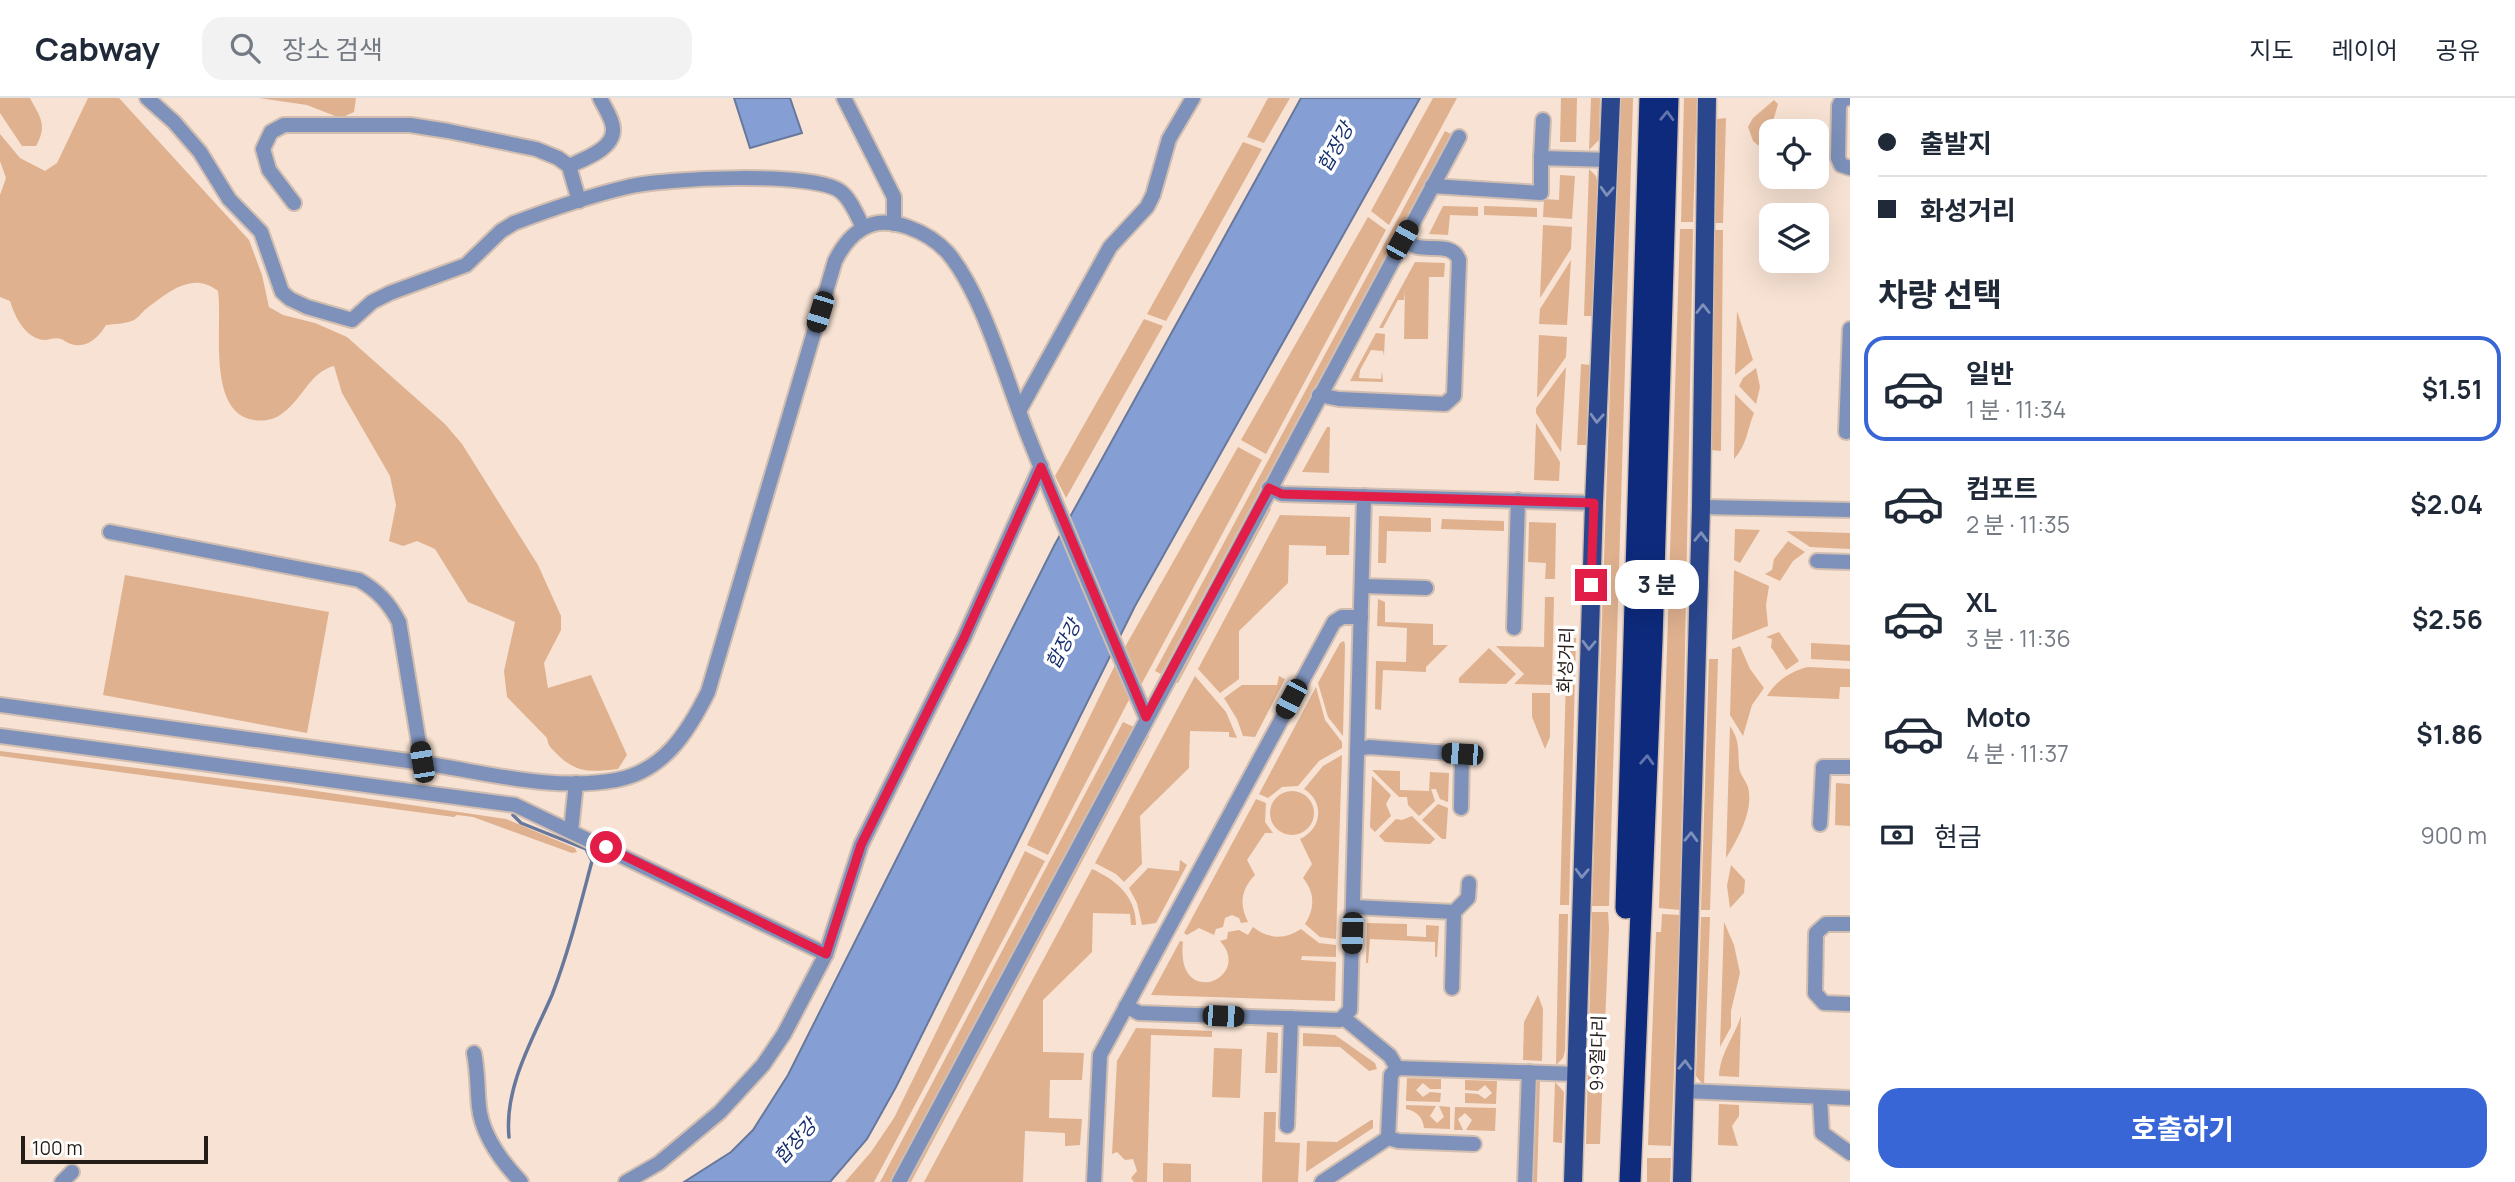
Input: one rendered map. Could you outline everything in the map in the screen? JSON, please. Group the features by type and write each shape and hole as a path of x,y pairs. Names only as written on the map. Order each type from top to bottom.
{"highway":[{"path":"1632,925 1650,98"},
{"path":"1632,925 1652,640 1668,98"},
{"name":"9·9절다리","path":"1616,1182 1632,925"},
{"name":"9·9절다리","path":"1630,1182 1632,925"}],"main road":[{"name":"화성거리","path":"1573,1182 1594,503 1611,98"},
{"path":"1682,1182 1702,507 1703,226 1707,98"}],"street":[{"path":"147,98 174,122 200,152 229,199 261,232 282,292 307,307 352,320 372,302 390,293 466,265 501,231 514,223 638,185 717,179 819,183 839,190 847,197 863,228"},
{"path":"569,166 599,152 611,138 613,124 600,98"},
{"path":"844,98 894,197 894,224"},
{"path":"1018,411 1110,247 1147,207 1169,139 1193,98"},
{"path":"1849,98 1842,100 1839,106 1838,158 1841,164 1850,168"},
{"path":"1432,186 1541,193 1543,120"},
{"path":"294,203 270,170 264,149 271,132 284,125 410,125 536,149 569,166 579,201"},
{"path":"899,1182 1459,137"},
{"path":"1541,158 1609,160"},
{"path":"0,705 422,762 528,780 576,783 617,780 643,771 671,752 692,725 708,692 835,261 842,249 863,228 894,224 939,244 956,264 974,296 1018,411 1146,717"},
{"path":"1319,395 1339,399 1445,404 1454,396 1459,260 1457,253 1451,250 1419,248 1402,240"},
{"path":"1846,432 1850,329"},
{"path":"626,1182 659,1163 689,1140 741,1090 783,1034 826,954 861,845 964,638 1041,467"},
{"path":"1269,488 1282,494 1594,503"},
{"path":"1344,1018 1350,1010 1364,496"},
{"path":"1514,628 1518,500"},
{"path":"1702,507 1850,510"},
{"path":"110,532 359,580 372,588 388,602 399,622 422,762"},
{"path":"1817,561 1850,562"},
{"path":"1362,586 1426,588"},
{"path":"1094,1182 1100,1055 1334,622 1342,617 1361,617"},
{"path":"0,736 515,805 826,954"},
{"path":"1359,749 1369,747 1462,754 1461,808"},
{"path":"1820,824 1823,767 1850,768"},
{"path":"571,831 576,783"},
{"path":"1452,988 1454,912 1468,898 1469,883"},
{"path":"1353,907 1454,912"},
{"path":"1850,924 1826,924 1816,933 1815,993 1824,1003 1850,1004"},
{"path":"1126,1006 1139,1013 1344,1018 1390,1056 1397,1068"},
{"path":"1287,1126 1291,1017"},
{"path":"474,1053 479,1079 479,1108 488,1133 504,1163 521,1182"},
{"path":"1397,1068 1576,1074"},
{"path":"1388,1138 1391,1075 1397,1068"},
{"path":"1525,1182 1529,1072"},
{"path":"1684,1091 1850,1098"},
{"path":"1820,1098 1822,1133 1850,1153"},
{"path":"1322,1182 1388,1138 1399,1141 1474,1144"}],"shaded area":[{"path":"0,98 30,98 42,127 36,146 22,146 0,113"},
{"path":"88,98 119,98 249,240 262,275 269,307 283,315 315,323 347,337 445,424 462,444 538,565 561,616 561,630 544,663 548,688 591,675 627,755 618,769 584,770 570,764 555,752 547,738 507,697 504,671 515,622 468,602 435,549 417,541 403,546 389,541 396,505 390,476 342,393 334,366 319,374 291,406 277,416 258,421 239,414 229,402 223,385 218,291 199,283 190,283 172,291 134,320 106,325 96,338 82,345 71,344 59,338 37,338 22,326 10,301 0,297 0,195 6,178 0,161 0,134 20,158 45,171 57,163"},
{"path":"259,98 356,98 354,112 335,116 307,105"},
{"path":"1268,98 1290,98 1264,143 1247,137"},
{"path":"1433,98 1457,98 1389,225 1371,211"},
{"path":"1561,98 1577,98 1576,142 1560,142"},
{"path":"1591,98 1600,98 1599,140 1589,150"},
{"path":"1620,98 1633,98 1609,906 1592,906"},
{"path":"1684,98 1697,98 1693,222 1681,222"},
{"path":"1774,100 1778,104 1774,119 1759,119 1759,146 1753,141 1748,127 1753,118"},
{"path":"1726,118 1723,223 1714,223 1717,119"},
{"path":"1445,131 1451,134 1161,674 1155,671"},
{"path":"1243,142 1262,149 1166,321 1147,314"},
{"path":"1589,169 1596,176 1598,184 1593,316 1584,316"},
{"path":"1560,175 1575,176 1572,219 1543,217 1544,199 1559,200"},
{"path":"1443,206 1478,207 1478,216 1450,215 1448,235 1429,234"},
{"path":"1484,206 1537,208 1537,217 1484,215"},
{"path":"1368,217 1386,230 1266,454 1241,440"},
{"path":"1543,225 1572,227 1571,249 1540,298"},
{"path":"1680,229 1693,229 1680,910 1659,908"},
{"path":"1714,230 1723,230 1721,451 1711,450"},
{"path":"1571,260 1567,325 1539,324 1540,309"},
{"path":"1415,262 1445,263 1444,277 1429,277 1428,339 1404,339 1405,290 1404,300 1398,300 1383,328 1379,328"},
{"path":"1737,311 1753,360 1735,375"},
{"path":"1144,319 1163,326 1066,498 1055,476"},
{"path":"1376,333 1385,334 1384,356 1383,351 1371,350 1360,370 1359,378 1381,379 1382,371 1383,382 1350,381"},
{"path":"1539,335 1567,337 1566,357 1537,398"},
{"path":"1581,364 1590,365 1586,445 1577,445"},
{"path":"1566,367 1561,452 1536,413 1536,408"},
{"path":"1756,368 1760,387 1756,404 1739,386 1743,378"},
{"path":"1735,394 1754,413 1744,443 1734,459"},
{"path":"1536,423 1560,462 1559,481 1534,480"},
{"path":"1327,427 1330,427 1329,473 1302,472"},
{"path":"1238,447 1262,460 1141,685 1125,647"},
{"path":"1267,507 1271,509 1178,683 1174,681"},
{"path":"1280,515 1350,517 1349,555 1326,555 1326,546 1289,545 1288,583 1239,631 1239,679 1220,693 1198,669"},
{"path":"1379,516 1431,518 1431,532 1387,531 1386,563 1378,563"},
{"path":"1442,519 1504,521 1504,531 1441,529"},
{"path":"1529,522 1556,523 1555,579 1545,579 1546,563 1528,562"},
{"path":"1735,529 1760,530 1740,563 1734,560"},
{"path":"1786,531 1850,533 1850,549 1810,547"},
{"path":"1788,541 1805,552 1793,561 1780,581 1765,574 1772,570 1774,559"},
{"path":"1734,570 1769,586 1766,605 1768,626 1732,640"},
{"path":"125,575 329,612 307,733 103,695"},
{"path":"1545,597 1554,597 1552,685 1514,684 1524,674 1496,646 1544,647"},
{"path":"1378,599 1385,602 1385,622 1433,624 1433,645 1448,645 1426,667 1426,672 1383,670 1381,710 1375,709 1376,661 1406,662 1407,628 1377,626"},
{"path":"1779,632 1799,661 1786,670 1771,647 1772,639 1766,637"},
{"path":"1567,638 1576,638 1569,905 1560,905"},
{"path":"1344,641 1343,736 1328,717 1318,683 1340,643"},
{"path":"1811,643 1850,645 1850,661 1811,659"},
{"path":"1740,646 1750,669 1764,688 1752,705 1743,736 1730,715 1732,649"},
{"path":"1489,648 1516,674 1506,684 1459,683 1459,678"},
{"path":"1709,659 1718,659 1710,910 1701,910"},
{"path":"1116,663 1131,696 1048,855 1027,845"},
{"path":"1808,667 1850,669 1850,687 1840,687 1839,699 1767,696 1784,677"},
{"path":"1195,676 1226,712 1237,738 1229,737 1229,732 1190,731 1189,768 1140,816 1142,864 1124,882 1116,874 1095,863"},
{"path":"1279,676 1285,679 1255,737 1243,736 1237,719 1224,698 1242,685 1277,685"},
{"path":"1316,687 1325,720 1342,742 1342,748 1319,761 1298,786 1282,787 1268,798 1259,794"},
{"path":"1532,693 1550,693 1550,737 1545,749 1532,717"},
{"path":"1123,722 1134,727 890,1182 880,1182"},
{"path":"1730,726 1737,741 1740,770 1748,787 1749,805 1744,824 1726,858"},
{"path":"1146,734 1149,736 911,1182 907,1182"},
{"path":"0,751 289,787 506,819 575,848 577,852 572,853 473,817 454,817 0,756"},
{"path":"1342,755 1336,939 1320,937 1305,924 1311,912 1312,895 1303,878 1312,864 1300,839 1313,829 1318,815 1315,801 1304,789 1323,766"},
{"path":"1372,770 1400,771 1400,790 1429,791 1430,772 1449,773 1448,802 1440,799 1436,789 1431,789 1435,801 1419,816 1408,805 1407,797 1399,797"},
{"path":"1372,776 1391,795 1386,804 1391,816 1375,832 1370,827"},
{"path":"1836,783 1850,784 1850,826 1835,825"},
{"path":"1292,791 1307,798 1314,813 1307,828 1292,835 1277,828 1270,813 1277,798"},
{"path":"1256,799 1266,803 1265,822 1273,833 1265,833 1247,860 1255,875 1243,897 1243,909 1248,922 1241,923 1239,918 1232,915 1225,918 1223,927 1216,929 1214,935 1199,928 1187,935 1184,933"},
{"path":"1438,804 1448,808 1446,839 1442,839 1422,820"},
{"path":"1412,816 1435,839 1430,844 1385,842 1379,836 1396,819"},
{"path":"1025,851 1045,861 874,1182 845,1182 871,1152 894,1118"},
{"path":"1180,860 1187,865 1156,923 1142,925 1137,903 1129,888 1148,868 1179,871"},
{"path":"1731,865 1745,880 1744,893 1730,908 1727,886"},
{"path":"1092,869 1123,890 1132,906 1136,925 1131,925 1130,914 1093,913 1092,952 1043,1000 1043,1052 1084,1053 1082,1080 1050,1080 1049,1118 1082,1119 1080,1145 1065,1146 1065,1133 1025,1131 1023,1182 924,1182"},
{"path":"1592,912 1608,912 1609,928 1600,1144 1586,1144"},
{"path":"1559,914 1568,914 1565,1051 1563,1058 1556,1065"},
{"path":"1662,914 1680,915 1671,1146 1648,1145 1656,932 1661,932"},
{"path":"1701,917 1710,917 1704,1086 1696,1076"},
{"path":"1724,922 1734,945 1740,973 1731,1011 1731,1027 1720,1047"},
{"path":"1367,923 1407,924 1407,936 1426,937 1426,925 1439,926 1437,957 1435,942 1370,939 1366,963"},
{"path":"1253,927 1277,937 1301,929 1319,943 1336,945 1336,957 1302,956 1301,960 1336,962 1335,1001 1151,995 1180,941 1183,942 1184,963 1190,976 1200,982 1211,981 1221,976 1227,966 1228,954 1220,941 1227,939 1228,932 1239,930 1248,935"},
{"path":"1538,995 1543,1009 1542,1061 1523,1060 1524,1022"},
{"path":"1741,1016 1739,1077 1719,1076 1725,1053"},
{"path":"1136,1028 1212,1031 1212,1037 1151,1035 1147,1182 1134,1182 1131,1178 1137,1171 1133,1159 1125,1160 1117,1152 1112,1154 1117,1061"},
{"path":"1267,1032 1278,1033 1277,1073 1265,1073"},
{"path":"1303,1033 1335,1035 1375,1063 1377,1069 1369,1071 1340,1047 1303,1046"},
{"path":"1214,1048 1242,1049 1240,1098 1212,1097"},
{"path":"1407,1078 1441,1079 1441,1089 1430,1089 1423,1083 1416,1090 1423,1097 1430,1092 1441,1093 1440,1102 1406,1101"},
{"path":"1465,1080 1497,1081 1496,1104 1465,1103 1465,1093 1478,1094 1485,1099 1492,1093 1485,1085 1478,1091 1465,1090"},
{"path":"1540,1080 1537,1182 1531,1182 1534,1085"},
{"path":"1555,1082 1564,1092 1562,1143 1553,1142"},
{"path":"1719,1104 1739,1105 1739,1116 1732,1126 1738,1146 1718,1145"},
{"path":"1406,1105 1436,1106 1430,1116 1437,1123 1444,1117 1439,1106 1450,1107 1450,1129 1424,1128 1419,1116 1406,1109"},
{"path":"1455,1107 1496,1108 1495,1131 1466,1130 1472,1120 1465,1113 1458,1119 1463,1130 1454,1130"},
{"path":"1264,1112 1276,1112 1275,1142 1300,1143 1298,1182 1262,1182"},
{"path":"1371,1120 1373,1128 1306,1172 1307,1141 1337,1142"},
{"path":"1647,1158 1671,1158 1670,1182 1647,1182"},
{"path":"1163,1163 1191,1164 1191,1182 1163,1182"}],"water":[{"path":"734,98 790,98 802,133 750,148"},
{"name":"합장강","path":"1301,98 1420,98 1135,606 896,1087 867,1139 830,1182 684,1182 731,1152 753,1130 788,1075 1054,546"}],"waterway":[{"path":"509,1137 515,1082 558,978 592,861 586,849 521,823 513,815"}],"route":[{"path":"606,847 826,954 861,845 964,638 1041,467 1146,717 1269,488 1282,494 1594,503 1591,585"}]}
